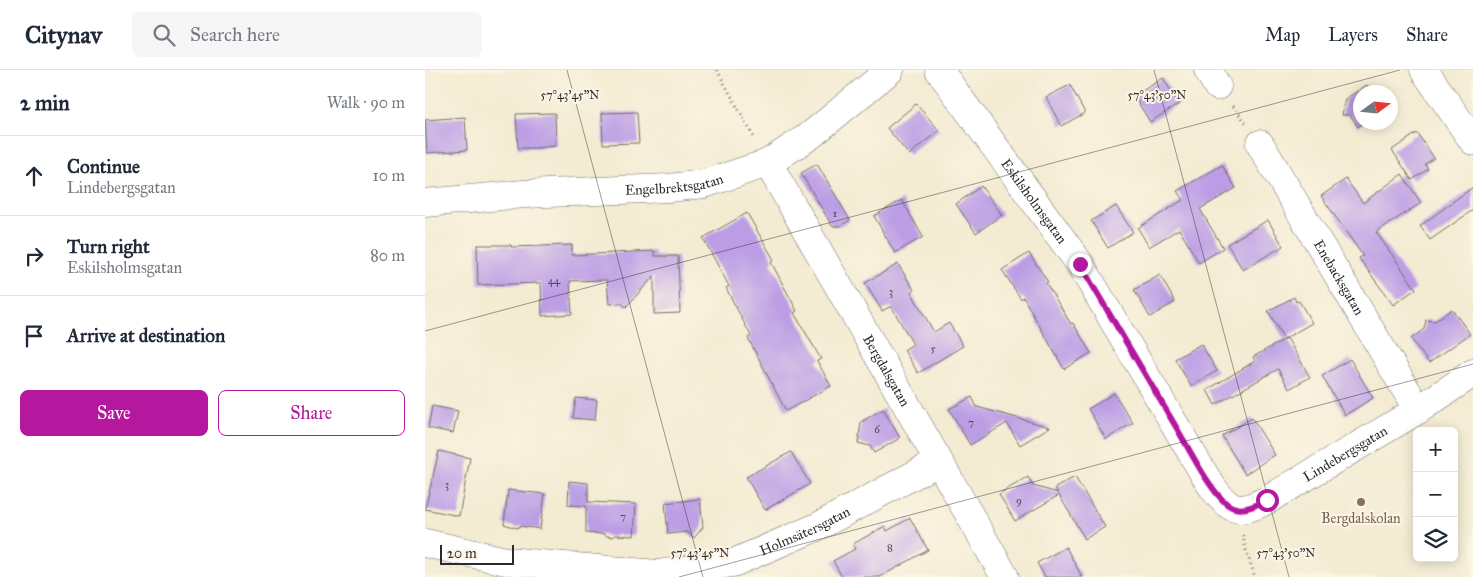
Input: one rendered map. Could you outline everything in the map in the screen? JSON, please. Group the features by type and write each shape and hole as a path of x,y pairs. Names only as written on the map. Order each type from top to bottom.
{"street":[{"name":"Engelbrektsgatan","path":"425,203 524,194 704,184 768,163 811,135 890,70"},
{"name":"Eskilsholmsgatan","path":"939,70 1080,264 1210,483 1227,504 1239,509"},
{"path":"1424,70 1473,141"},
{"name":"Enebacksgatan","path":"1260,144 1418,410"},
{"name":"Bergdalsgatan","path":"768,163 1005,577"},
{"name":"Lindebergsgatan","path":"1239,509 1267,500 1418,410 1473,373"},
{"name":"Holmsätersgatan","path":"425,543 506,561 657,574 733,563 817,527 938,462"}],"path":[{"path":"717,70 768,163"},
{"path":"1213,78 1260,144"},
{"path":"1239,509 1246,550 1255,577"}],"building":[{"path":"1163,78 1179,104 1150,122 1134,96"},
{"path":"1070,85 1085,113 1061,126 1046,97"},
{"path":"1353,94 1353,120 1350,115 1342,115 1345,99"},
{"path":"916,104 939,130 909,155 887,128"},
{"path":"637,112 639,143 603,144 602,113"},
{"path":"555,113 556,146 518,148 516,114"},
{"path":"465,117 467,150 427,153 425,120"},
{"path":"1417,133 1434,158 1425,164 1428,169 1412,180 1392,150"},
{"path":"817,164 850,220 840,226 832,226 801,173"},
{"path":"1222,165 1236,188 1200,209 1223,248 1199,263 1179,229 1149,247 1138,228 1183,200 1177,191"},
{"path":"1402,174 1421,203 1376,232 1416,289 1393,305 1359,258 1363,256 1321,196 1346,179 1363,203"},
{"path":"981,186 1002,215 976,233 956,204"},
{"path":"1473,187 1473,210 1430,240 1420,226"},
{"path":"902,200 923,237 895,253 874,216"},
{"path":"1116,206 1133,232 1108,248 1091,221"},
{"path":"747,213 774,260 771,262 797,311 794,313 821,359 817,361 831,386 786,411 748,338 751,336 726,288 729,286 703,238"},
{"path":"1268,220 1283,246 1243,270 1227,244"},
{"path":"477,245 511,245 511,247 572,245 572,255 655,251 655,256 678,256 680,313 654,314 654,276 626,307 621,303 609,304 607,280 570,281 572,314 542,316 541,283 478,285"},
{"path":"1029,253 1048,282 1046,283 1071,324 1073,323 1091,353 1064,369 1023,297 1021,299 1002,270"},
{"path":"898,264 914,290 911,292 934,332 949,323 963,346 918,373 904,350 913,344 891,306 882,311 865,283"},
{"path":"1160,275 1175,302 1150,317 1134,290"},
{"path":"1294,297 1296,302 1299,301 1312,323 1284,339 1268,311"},
{"path":"1452,309 1470,334 1429,363 1411,339 1424,329 1426,320 1435,321"},
{"path":"1287,338 1310,377 1289,389 1278,369 1215,405 1207,390 1255,361 1253,357"},
{"path":"1201,344 1217,371 1191,386 1175,359"},
{"path":"1350,359 1373,398 1345,415 1322,376"},
{"path":"1114,393 1133,423 1106,439 1088,409"},
{"path":"972,397 977,407 1050,427 1020,445 1007,423 970,445 949,409"},
{"path":"576,398 597,400 595,420 573,418"},
{"path":"432,406 458,411 453,433 428,428"},
{"path":"883,409 900,438 874,453 870,446 858,443 861,422"},
{"path":"1252,418 1275,455 1245,474 1222,436"},
{"path":"439,451 470,458 459,516 425,509"},
{"path":"791,452 810,484 765,510 746,477"},
{"path":"1028,477 1033,486 1058,493 1055,488 1075,477 1105,527 1085,539 1059,495 1015,521 999,494"},
{"path":"569,481 588,483 588,502 636,504 634,536 616,535 613,537 604,534 586,533 586,506 568,505"},
{"path":"508,490 545,494 540,529 520,526 517,528 504,524"},
{"path":"700,499 703,527 694,538 687,532 668,534 665,503"},
{"path":"910,518 928,550 880,577 842,577 833,561 855,549 853,544 885,526 887,531"},
{"path":"1066,547 1082,577 1045,577 1037,563"}],"place":[{"name":"Bergdalskolan","path":"1361,502"}],"route":[{"path":"1080,264 1198,464 1221,497 1227,504 1239,509 1267,500"}]}
